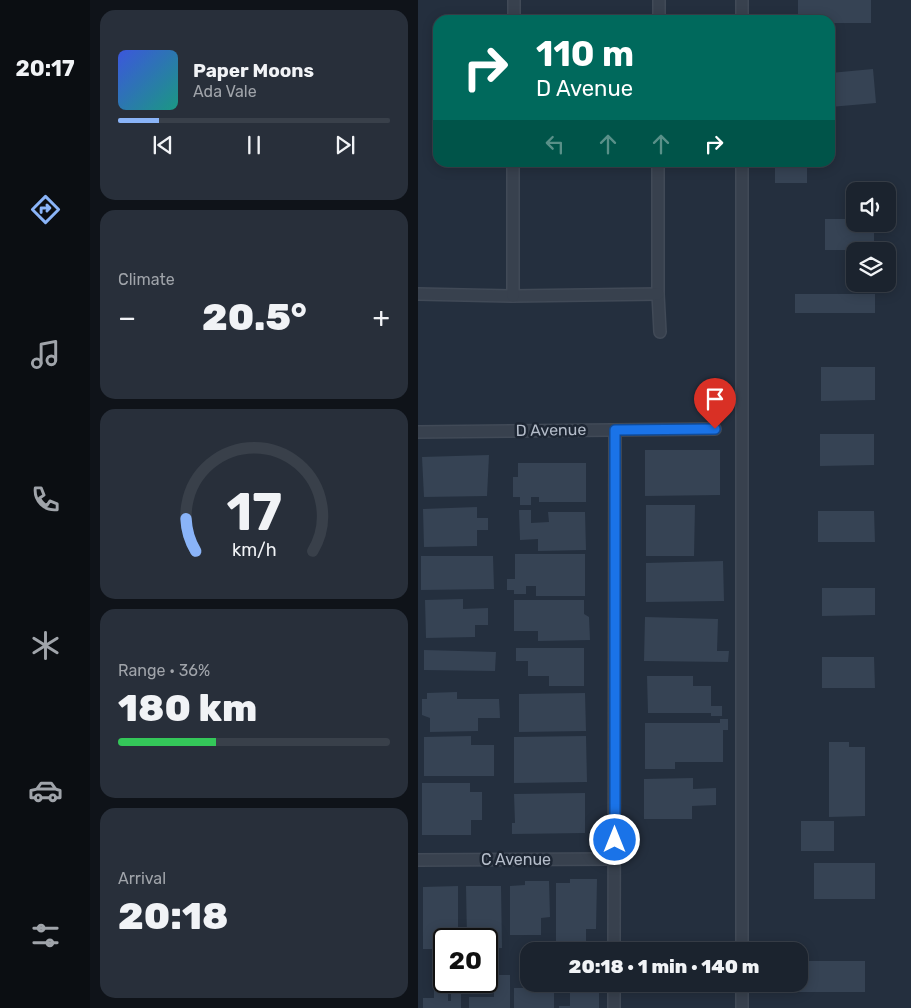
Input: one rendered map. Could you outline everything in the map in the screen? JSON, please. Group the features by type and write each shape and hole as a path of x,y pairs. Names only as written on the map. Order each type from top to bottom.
{"lane":[{"path":"514,0 514,15"},
{"path":"659,0 659,15"},
{"path":"742,0 742,15"},
{"path":"513,167 513,296"},
{"path":"658,167 658,294 660,332"},
{"path":"742,167 742,942"},
{"path":"418,294 513,296 658,294"},
{"name":"D Avenue","path":"418,432 715,429"},
{"path":"614,942 615,430"},
{"name":"C Avenue","path":"418,860 615,859"},
{"path":"614,992 614,1008"},
{"path":"742,992 742,1008"}],"building":[{"path":"798,0 871,0 871,23 835,23 835,15 798,15"},
{"path":"873,69 876,103 835,107 835,73"},
{"path":"775,167 807,167 807,183 775,183"},
{"path":"825,219 846,219 846,232 874,232 874,242 846,242 846,250 825,250"},
{"path":"795,294 875,294 875,313 795,313"},
{"path":"821,367 875,367 875,400 821,401"},
{"path":"820,434 874,434 874,465 820,466"},
{"path":"645,450 720,450 720,495 645,496"},
{"path":"489,455 487,496 424,497 422,457"},
{"path":"518,463 586,463 586,502 539,502 539,497 531,497 531,505 520,505 520,497 513,497 513,477 518,477"},
{"path":"646,505 695,505 694,556 646,556"},
{"path":"477,507 477,518 488,518 488,530 477,530 477,546 424,547 423,509"},
{"path":"519,510 531,510 531,523 549,522 548,512 585,512 586,550 538,551 538,539 520,540"},
{"path":"818,511 874,511 875,542 818,542"},
{"path":"515,554 585,554 585,596 536,596 536,586 526,586 526,594 514,594 514,590 507,590 507,579 515,579"},
{"path":"421,556 493,556 494,589 421,590"},
{"path":"723,561 724,601 646,602 646,563"},
{"path":"822,588 875,588 875,615 822,616"},
{"path":"463,599 463,609 488,608 488,625 475,625 475,637 426,638 425,600"},
{"path":"514,600 584,600 584,614 589,617 590,640 538,641 538,631 514,631"},
{"path":"645,617 718,619 717,651 729,651 728,662 644,661"},
{"path":"516,648 584,648 584,686 549,686 549,676 528,676 528,661 516,661"},
{"path":"424,650 496,652 495,671 424,670"},
{"path":"822,657 874,657 875,688 822,688"},
{"path":"647,676 693,676 693,686 711,686 711,706 722,706 722,716 711,716 711,713 648,713"},
{"path":"457,692 457,699 499,699 500,718 478,718 478,731 430,732 430,718 422,715 422,699 427,699 427,693"},
{"path":"585,693 586,731 519,732 519,694"},
{"path":"720,719 728,719 728,730 723,730 723,762 675,762 675,769 645,769 645,723 720,723"},
{"path":"471,736 471,745 494,745 494,776 424,776 424,737"},
{"path":"586,736 587,782 514,783 514,737"},
{"path":"829,742 849,742 849,747 865,747 865,816 829,817"},
{"path":"693,778 693,789 716,788 716,805 692,806 692,819 644,819 644,779"},
{"path":"422,783 470,783 470,792 482,792 482,820 471,820 471,835 422,835"},
{"path":"585,793 585,833 512,834 512,823 515,823 514,794"},
{"path":"801,821 834,821 834,851 801,851"},
{"path":"814,863 875,863 875,899 814,899"},
{"path":"570,879 597,879 596,929 586,929 586,942 556,941 556,883 570,883"},
{"path":"525,881 549,881 550,917 541,918 541,935 510,935 510,886 525,885"},
{"path":"458,886 458,928 433,928 433,949 423,949 423,887"},
{"path":"466,886 501,886 502,948 498,948 498,928 467,928"},
{"path":"808,961 865,961 865,992 808,992"},
{"path":"498,975 510,975 510,1008 469,1008 469,997 494,997 494,993 498,993"},
{"path":"514,988 520,988 520,992 554,992 554,1008 514,1008"},
{"path":"570,992 599,992 599,1008 559,1008 559,1006 570,1006"},
{"path":"434,993 448,993 448,1001 451,1001 451,994 461,994 461,1008 423,1008 423,998 434,998"}],"route":[{"path":"615,840 615,430 715,429"}]}
